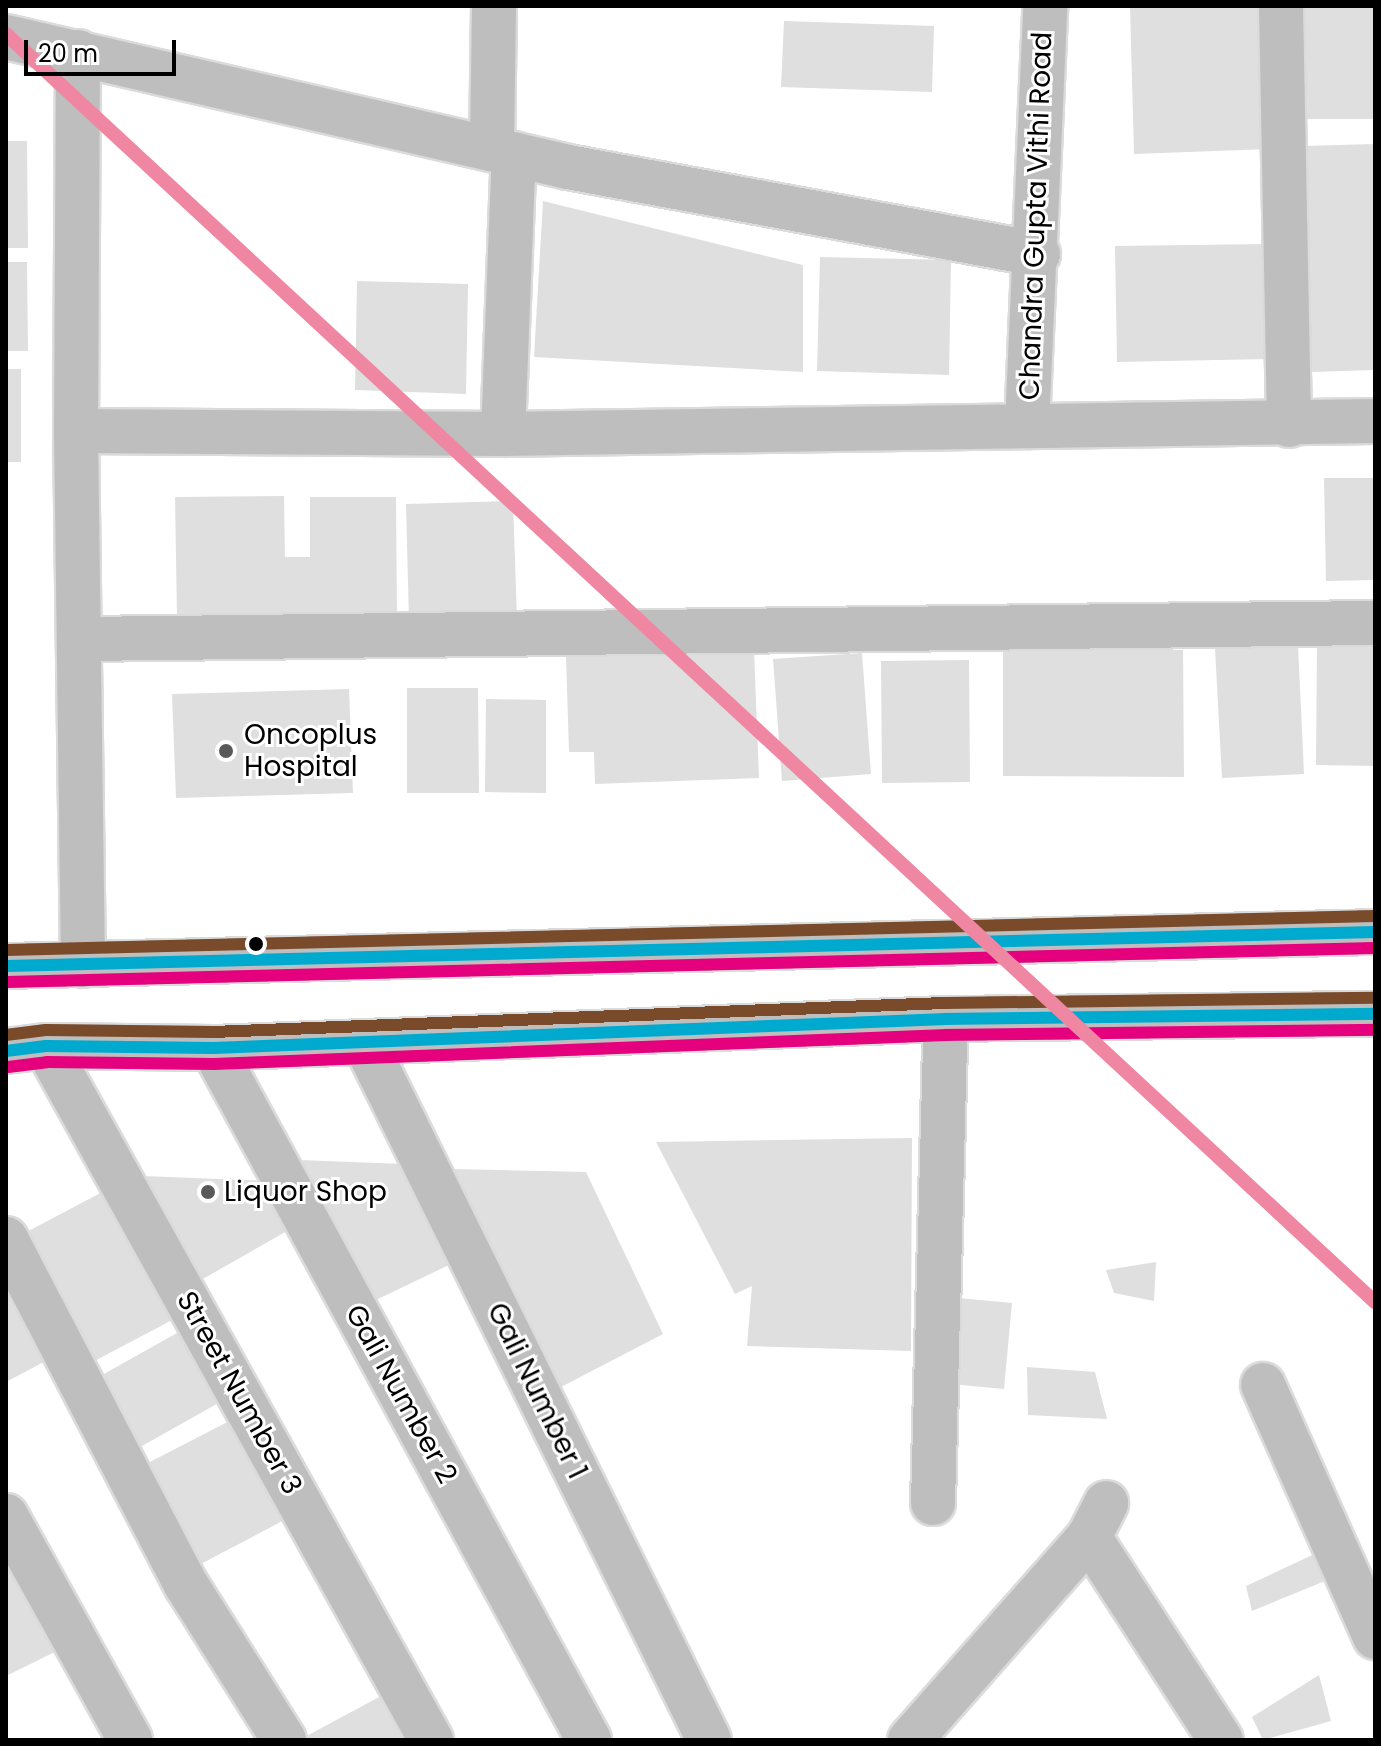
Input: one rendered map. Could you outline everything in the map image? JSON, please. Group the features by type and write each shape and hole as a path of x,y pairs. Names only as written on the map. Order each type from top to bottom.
{"street":[{"path":"494,6 503,152 503,434"},
{"name":"Chandra Gupta Vithi Road","path":"1027,426 1038,254 1045,6"},
{"path":"1281,6 1289,425"},
{"path":"6,37 503,152 1038,254"},
{"path":"78,52 76,431 82,639 83,965"},
{"path":"76,431 503,434 1289,425 1375,421"},
{"path":"82,639 1375,623"},
{"path":"6,966 1375,932"},
{"path":"26,1048 213,1048 946,1019 1375,1014"},
{"path":"933,1503 946,1019"},
{"name":"Gali Number 1","path":"365,1043 709,1740"},
{"name":"Street Number 3","path":"26,1048 431,1740"},
{"name":"Gali Number 2","path":"213,1048 589,1740"},
{"path":"6,1239 187,1586 284,1740"},
{"path":"1263,1385 1375,1637"},
{"path":"6,1516 130,1740"},
{"path":"910,1740 1098,1520 1221,1740"}],"building":[{"path":"1130,6 1264,6 1269,149 1134,154"},
{"path":"1302,6 1375,6 1375,119 1303,119"},
{"path":"784,21 934,26 932,92 781,87"},
{"path":"6,141 27,141 28,248 6,248"},
{"path":"1375,144 1375,370 1310,372 1303,146"},
{"path":"543,201 803,265 803,372 534,357"},
{"path":"1266,244 1268,359 1117,362 1115,246"},
{"path":"820,257 951,260 949,375 817,371"},
{"path":"6,262 27,262 28,351 6,351"},
{"path":"357,281 468,284 466,394 355,390"},
{"path":"6,369 21,369 21,462 6,462"},
{"path":"1324,478 1375,478 1375,580 1326,581"},
{"path":"284,496 285,557 310,557 310,497 396,497 397,618 177,619 175,497"},
{"path":"513,501 517,619 409,621 406,504"},
{"path":"1298,645 1304,774 1222,778 1215,649"},
{"path":"1317,645 1375,645 1375,766 1316,765"},
{"path":"754,649 759,778 595,784 594,752 569,752 566,656"},
{"path":"1003,650 1183,650 1184,777 1003,776"},
{"path":"862,653 871,774 782,781 773,659"},
{"path":"969,660 970,782 882,783 881,661"},
{"path":"407,688 478,688 479,793 407,793"},
{"path":"349,689 353,793 176,798 172,694"},
{"path":"486,699 546,700 546,793 485,792"},
{"path":"912,1138 911,1351 747,1346 752,1286 735,1294 656,1142"},
{"path":"299,1160 404,1164 453,1263 376,1300"},
{"path":"452,1169 586,1172 663,1334 561,1387"},
{"path":"143,1176 266,1181 287,1231 201,1280"},
{"path":"108,1189 176,1318 85,1366 17,1237"},
{"path":"6,1261 57,1355 6,1382"},
{"path":"1156,1262 1154,1301 1114,1293 1106,1270"},
{"path":"948,1297 1012,1303 1004,1389 940,1383"},
{"path":"193,1324 231,1396 133,1451 95,1379"},
{"path":"1027,1367 1095,1372 1107,1419 1028,1415"},
{"path":"241,1415 290,1517 197,1566 142,1466"},
{"path":"1334,1545 1342,1574 1252,1611 1246,1586"},
{"path":"22,1561 65,1647 6,1676 6,1569"},
{"path":"1319,1675 1331,1721 1263,1740 1252,1717"},
{"path":"396,1688 419,1732 403,1740 299,1740"}],"transit line":[{"path":"6,34 1375,1302"},
{"path":"6,950 1375,916"},
{"path":"6,966 1375,932"},
{"path":"6,982 1375,948"},
{"path":"6,1035 46,1030 213,1032 945,1003 1375,998"},
{"path":"6,1051 46,1046 213,1048 946,1019 1375,1014"},
{"path":"8,1067 47,1062 214,1064 946,1035 1375,1030"}],"place":[{"name":"Oncoplus Hospital","path":"226,751"},
{"name":"Liquor Shop","path":"208,1192"}]}
